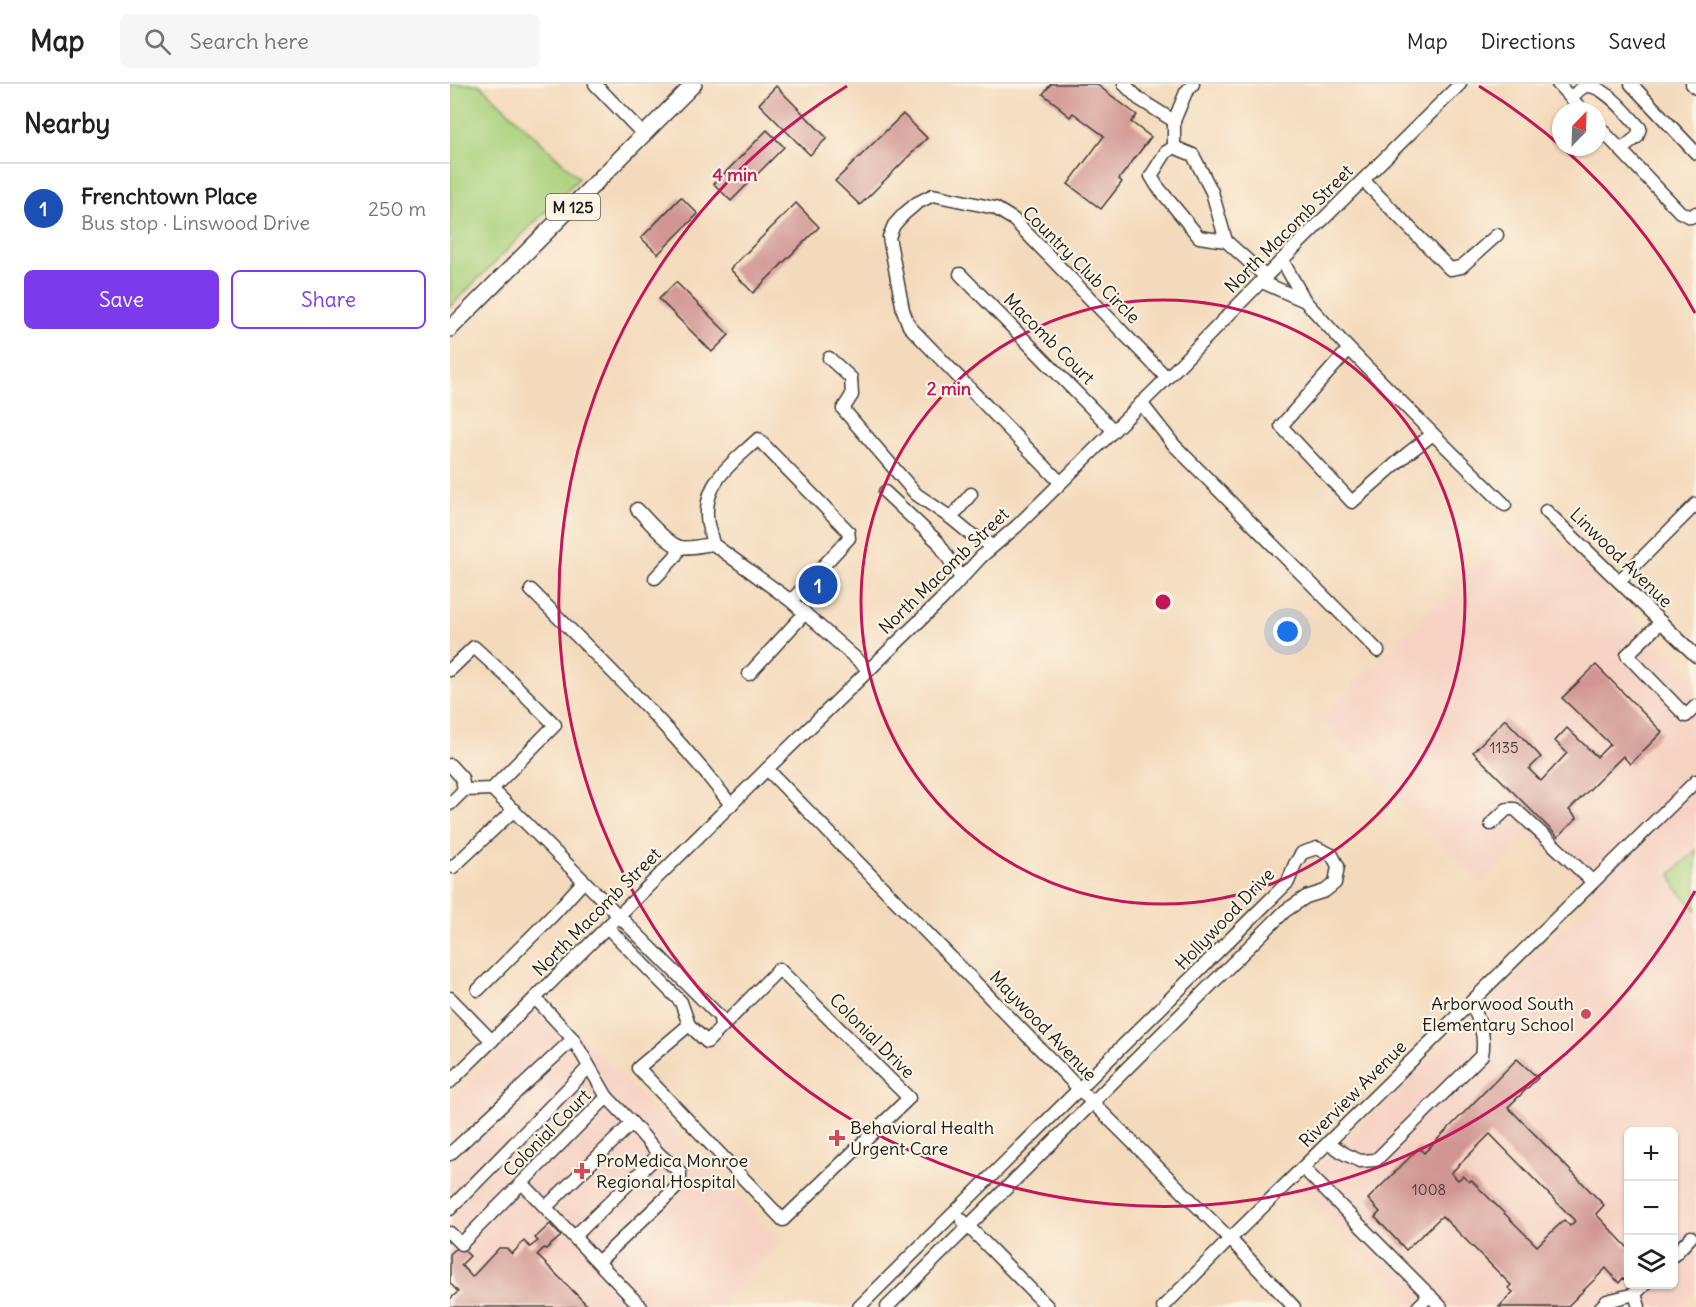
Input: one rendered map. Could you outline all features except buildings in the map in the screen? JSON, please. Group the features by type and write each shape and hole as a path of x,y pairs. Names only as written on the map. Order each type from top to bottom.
{"main road":[{"name":"M 125","path":"450,329 694,84"}],"street":[{"path":"595,84 644,135"},
{"path":"1124,84 1138,99 1174,122"},
{"name":"North Macomb Street","path":"450,1082 993,546 1017,526 1167,378 1282,260 1460,84"},
{"path":"1558,84 1575,102"},
{"path":"1571,98 1584,86 1594,84 1607,92 1640,128 1637,137 1621,150"},
{"path":"1631,84 1696,153"},
{"path":"1692,84 1696,88"},
{"path":"1174,147 1174,122 1186,87"},
{"path":"1606,134 1680,212 1691,218 1696,213"},
{"path":"1174,147 1193,155 1212,192 1226,241 1264,279 1305,301"},
{"path":"1174,147 1166,152 1151,176 1199,237 1226,241"},
{"path":"1363,180 1450,269 1461,267 1497,235"},
{"name":"Country Club Circle","path":"1060,482 909,326 903,310 889,237 894,225 904,214 917,203 933,195 995,208 1013,219 1167,378"},
{"path":"1282,260 1305,301 1349,349 1505,505"},
{"name":"Macomb Court","path":"960,274 1113,430"},
{"path":"1349,349 1281,426 1352,502 1433,434"},
{"path":"829,358 851,378 852,395 843,410 916,494 969,533 993,546"},
{"path":"1141,403 1174,445 1378,651"},
{"path":"791,601 849,538 848,531 758,440 719,476 711,488 707,503 707,518 713,544 791,601 869,670"},
{"path":"885,492 938,542 962,578"},
{"path":"951,518 971,494"},
{"path":"1618,581 1696,504"},
{"path":"638,510 671,543 680,547 713,544"},
{"name":"Linwood Avenue","path":"1546,511 1696,656"},
{"path":"655,578 675,557 680,547"},
{"path":"531,590 680,741 731,805"},
{"path":"749,674 805,613"},
{"path":"1660,622 1627,655 1686,716 1696,706"},
{"path":"450,670 474,647 555,725 492,789 464,790 450,804"},
{"path":"450,765 462,778 464,790"},
{"name":"Maywood Avenue","path":"767,769 1093,1103 1230,1239 1294,1307"},
{"name":"Riverview Avenue","path":"1163,1307 1696,781"},
{"path":"492,789 720,1017 721,1028"},
{"path":"1491,824 1507,809 1515,809 1593,882"},
{"path":"453,867 514,810"},
{"name":"Hollywood Drive","path":"859,1307 1288,882 1302,853 1317,848 1332,855 1338,866 1335,883 1325,891 1306,897 1285,911 886,1307"},
{"path":"478,990 584,881"},
{"path":"607,927 681,1002 689,1025"},
{"name":"Colonial Drive","path":"779,969 909,1098 783,1220 638,1068 689,1025 707,1042 721,1028 779,969"},
{"path":"450,998 492,1041"},
{"name":"Colonial Court","path":"450,1233 461,1244 608,1097 573,1039 535,998"},
{"path":"1329,1143 1360,1161 1376,1160 1482,1055 1485,1043 1471,1002"},
{"path":"450,1155 573,1039"},
{"path":"450,1209 589,1067"},
{"path":"598,1262 680,1184 680,1172 659,1154 608,1097"},
{"path":"546,1208 632,1123"},
{"path":"574,1237 659,1154"},
{"path":"1303,1168 1442,1307"},
{"path":"522,1183 641,1307"},
{"path":"955,1212 1048,1307"},
{"path":"1678,1251 1691,1237"},
{"path":"1600,1307 1606,1301 1635,1294 1640,1289"},
{"path":"1635,1294 1640,1307"},
{"path":"1418,1307 1430,1295"}],"shaded area":[{"name":"Arborwood South Elementary School","path":"1529,512 1696,680 1696,1290 1679,1307 1416,1307 1295,1190 1597,897 1532,836 1481,883 1320,719"},
{"name":"ProMedica Monroe Regional Hospital","path":"548,1001 781,1242 718,1307 450,1307 450,1101"}],"green space":[{"path":"450,84 479,84 579,178 450,307"},
{"path":"1696,850 1696,910 1676,888 1671,874"}],"place":[{"name":"Frenchtown Place","path":"818,585"},
{"name":"Arborwood South Elementary School","path":"1586,1014"},
{"name":"Behavioral Health Urgent Care","path":"837,1138"},
{"name":"ProMedica Monroe Regional Hospital","path":"582,1171"}]}
